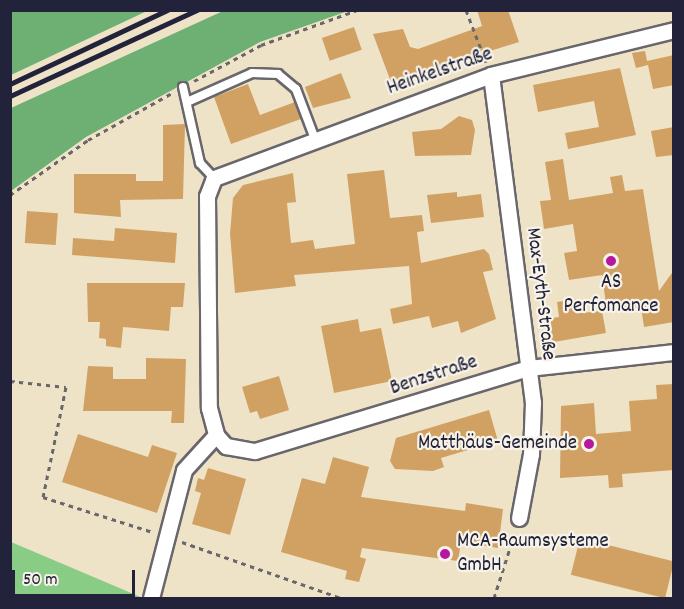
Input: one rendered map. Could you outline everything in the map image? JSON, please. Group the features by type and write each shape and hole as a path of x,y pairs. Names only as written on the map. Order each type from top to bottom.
{"street":[{"name":"Heinkelstraße","path":"219,174 491,75 674,30"},
{"name":"Max-Eyth-Straße","path":"491,75 529,368 531,454 519,519"},
{"path":"152,598 184,470 216,435 209,408 207,196 219,174"},
{"name":"Benzstraße","path":"216,435 237,451 278,447 529,368 674,352"}],"lane":[{"path":"187,102 252,73 278,74 296,89 315,139"},
{"path":"183,87 200,163 219,174"}],"path":[{"path":"466,10 491,75"},
{"path":"10,381 66,387 43,497 341,598"},
{"path":"494,598 519,519"}],"green space":[{"path":"11,10 147,10 147,11 11,75"},
{"path":"223,11 348,11 260,42 86,137 11,191 11,108"},
{"path":"11,542 143,598 11,598"}],"building":[{"path":"477,10 508,10 519,42 391,82 373,34 403,29 410,47 418,49 482,26"},
{"path":"354,27 362,50 330,61 322,38"},
{"path":"645,51 647,61 674,55 674,85 653,89 648,65 636,68 632,53"},
{"path":"620,68 636,135 568,149 565,133 599,127 594,101 538,112 533,85"},
{"path":"341,73 351,98 313,108 305,87"},
{"path":"248,84 260,115 295,102 301,119 231,144 214,97"},
{"path":"459,116 472,120 475,130 471,155 415,156 412,132 441,129"},
{"path":"185,124 183,199 120,200 121,217 74,213 74,174 136,174 136,181 163,181 163,125"},
{"path":"674,127 674,155 656,157 651,131"},
{"path":"563,159 569,200 613,193 610,177 622,175 625,191 643,189 659,291 674,270 674,322 644,327 641,307 607,312 602,275 569,280 564,253 577,251 573,224 544,229 540,201 551,200 545,162"},
{"path":"384,170 390,218 422,215 424,231 417,232 421,263 484,249 489,254 493,270 483,272 496,319 461,333 458,321 432,328 429,316 393,324 390,309 412,304 409,266 294,275 296,286 235,293 230,234 233,198 243,185 293,173 296,202 287,203 291,243 313,240 315,249 355,244 347,174"},
{"path":"457,192 457,197 481,194 484,217 431,223 427,195"},
{"path":"27,211 58,213 56,245 25,243"},
{"path":"115,228 177,233 175,263 72,255 73,238 114,241"},
{"path":"87,283 185,283 183,307 171,307 169,331 123,327 121,348 106,346 106,339 99,338 100,322 88,322"},
{"path":"579,299 581,313 602,311 606,333 548,343 544,319 559,317 557,302"},
{"path":"358,319 360,332 381,328 392,381 334,393 321,326"},
{"path":"146,358 186,359 184,423 171,423 172,411 83,411 88,366 113,367 113,379 146,379"},
{"path":"279,376 289,410 260,419 257,411 250,413 242,387"},
{"path":"674,384 674,470 622,474 623,487 609,488 608,475 560,478 561,406 594,403 596,434 631,431 629,401 657,399 656,385"},
{"path":"489,410 498,441 441,458 444,467 433,471 395,469 390,461 396,438"},
{"path":"78,434 148,457 152,445 177,453 157,513 62,482"},
{"path":"333,457 369,467 361,497 465,511 466,503 503,509 498,548 461,542 458,561 362,548 360,557 366,559 359,582 345,579 347,571 281,552 302,478 325,484"},
{"path":"208,468 246,479 230,535 192,524 201,493 195,491 198,478 204,480"},
{"path":"580,538 674,561 665,598 571,575"}],"railway":[{"path":"10,84 167,10"},
{"path":"10,96 197,10"}],"place":[{"name":"AS Perfomance","path":"611,261"},
{"name":"Matthäus-Gemeinde","path":"589,444"},
{"name":"MCA-Raumsysteme GmbH","path":"445,554"}]}
